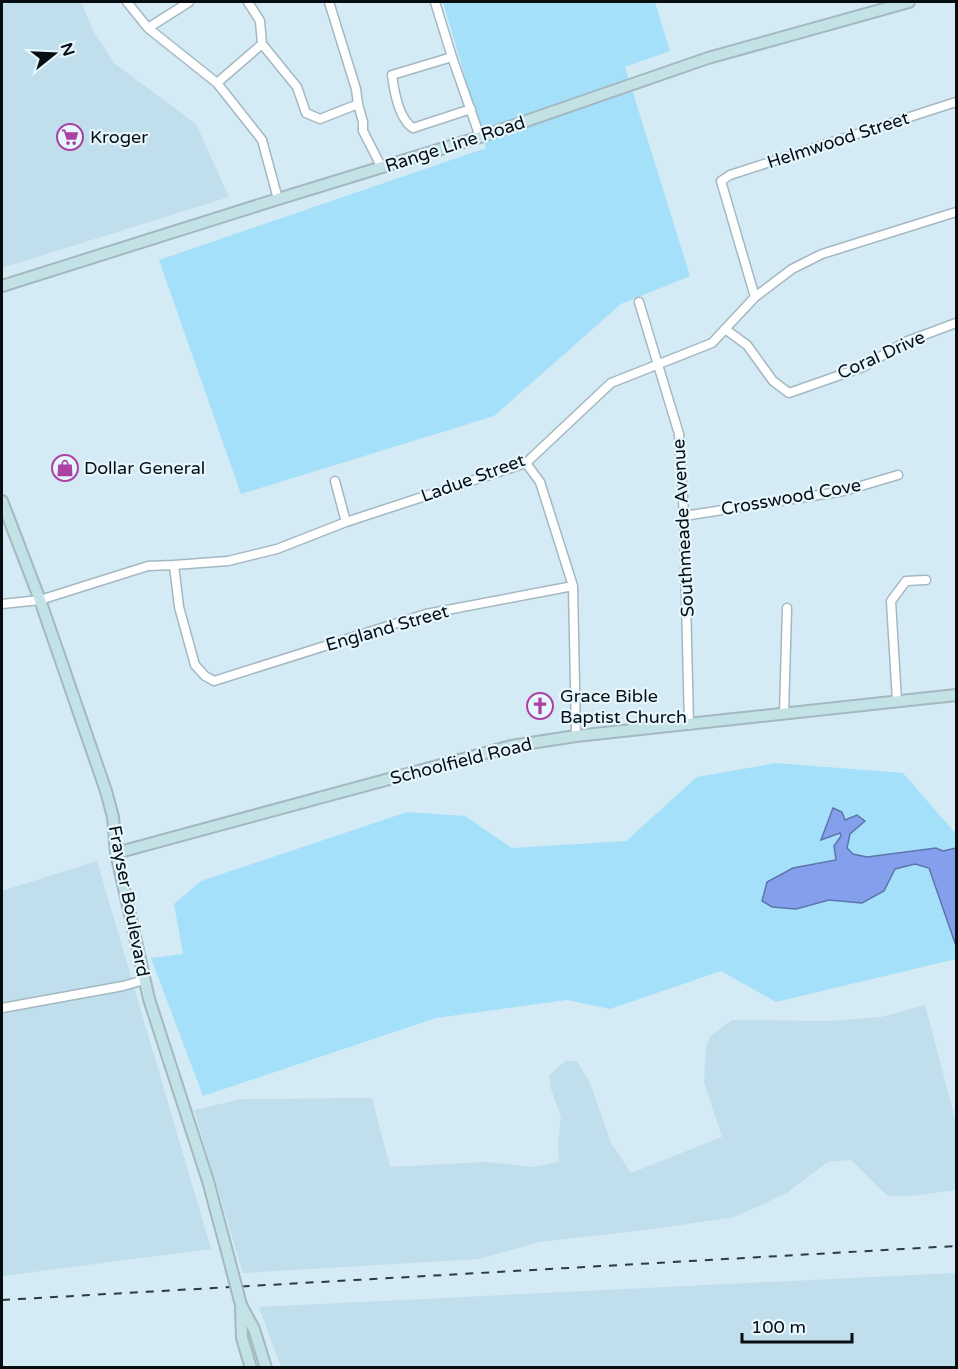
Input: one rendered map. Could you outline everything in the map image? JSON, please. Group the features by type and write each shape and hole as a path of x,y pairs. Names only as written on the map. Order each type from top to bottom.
{"main road":[{"name":"Range Line Road","path":"2,286 480,137 708,58 909,2"},
{"name":"Frayser Boulevard","path":"2,501 40,600 106,791 113,817 116,853 144,980 208,1181 241,1305"},
{"name":"Schoolfield Road","path":"116,853 511,746 576,736 957,695"},
{"path":"241,1305 242,1338 251,1368"},
{"path":"241,1305 254,1329 266,1368"}],"street":[{"path":"127,2 148,28 216,83 262,140 278,199"},
{"path":"148,28 189,2"},
{"path":"248,2 260,21 262,44 297,87 306,113 320,119 358,104"},
{"path":"329,2 356,89 363,131 382,168"},
{"path":"435,2 480,137"},
{"path":"216,83 262,44"},
{"path":"452,57 392,75 395,94 407,124 413,128 471,109"},
{"name":"Helmwood Street","path":"755,297 721,181 730,175 957,102"},
{"name":"Ladue Street","path":"2,604 40,600 148,566 228,561 277,549 346,522 526,463 611,383 711,343 755,297 792,269 822,254 957,212"},
{"name":"Southmeade Avenue","path":"639,302 679,434 684,516 689,725"},
{"name":"Coral Drive","path":"725,329 747,345 773,381 789,393 862,366 905,342 957,323"},
{"path":"526,463 540,482 573,586 576,736"},
{"name":"Crosswood Cove","path":"684,516 844,491 898,475"},
{"path":"335,481 346,522"},
{"name":"England Street","path":"174,565 179,607 195,665 205,676 214,681 426,614 573,586"},
{"path":"897,701 891,601 906,581 926,580"},
{"path":"784,714 787,608"},
{"path":"2,1008 123,986 144,980"}],"shaded area":[{"path":"2,2 81,2 94,32 115,64 196,124 229,197 2,268"},
{"path":"443,2 655,2 670,51 625,67 690,276 621,304 494,416 241,494 159,260 486,148"},
{"path":"776,763 903,773 956,834 956,848 943,851 936,848 867,857 853,854 847,848 850,834 865,820 821,840 840,833 836,861 793,868 772,907 796,909 829,900 862,903 884,891 895,869 915,864 929,868 956,946 956,959 776,1002 721,971 610,1009 567,1000 436,1018 203,1096 151,958 183,954 174,904 201,881 407,812 465,816 512,848 626,841 697,777"},
{"path":"97,861 211,1249 2,1276 2,891"},
{"path":"925,1005 956,1122 956,1190 911,1196 888,1196 851,1160 827,1162 787,1193 734,1217 540,1242 478,1259 243,1273 194,1110 242,1099 372,1098 390,1167 486,1162 532,1167 559,1162 561,1117 549,1076 565,1061 577,1061 590,1083 611,1143 631,1173 722,1137 704,1082 706,1048 710,1036 732,1020 830,1021 881,1017"},
{"path":"956,1273 956,1368 281,1367 259,1307"}],"water":[{"path":"833,808 842,812 845,820 857,815 865,821 850,834 847,848 853,854 867,857 936,848 943,851 956,848 956,946 929,868 915,864 895,869 884,891 862,903 829,900 796,909 772,907 762,901 767,882 793,868 836,860 834,846 841,836 840,833 821,840"}],"railway":[{"path":"2,1300 956,1246"}],"place":[{"name":"Kroger","path":"70,137"},
{"name":"Dollar General","path":"65,468"},
{"name":"Grace Bible Baptist Church","path":"540,706"}]}
